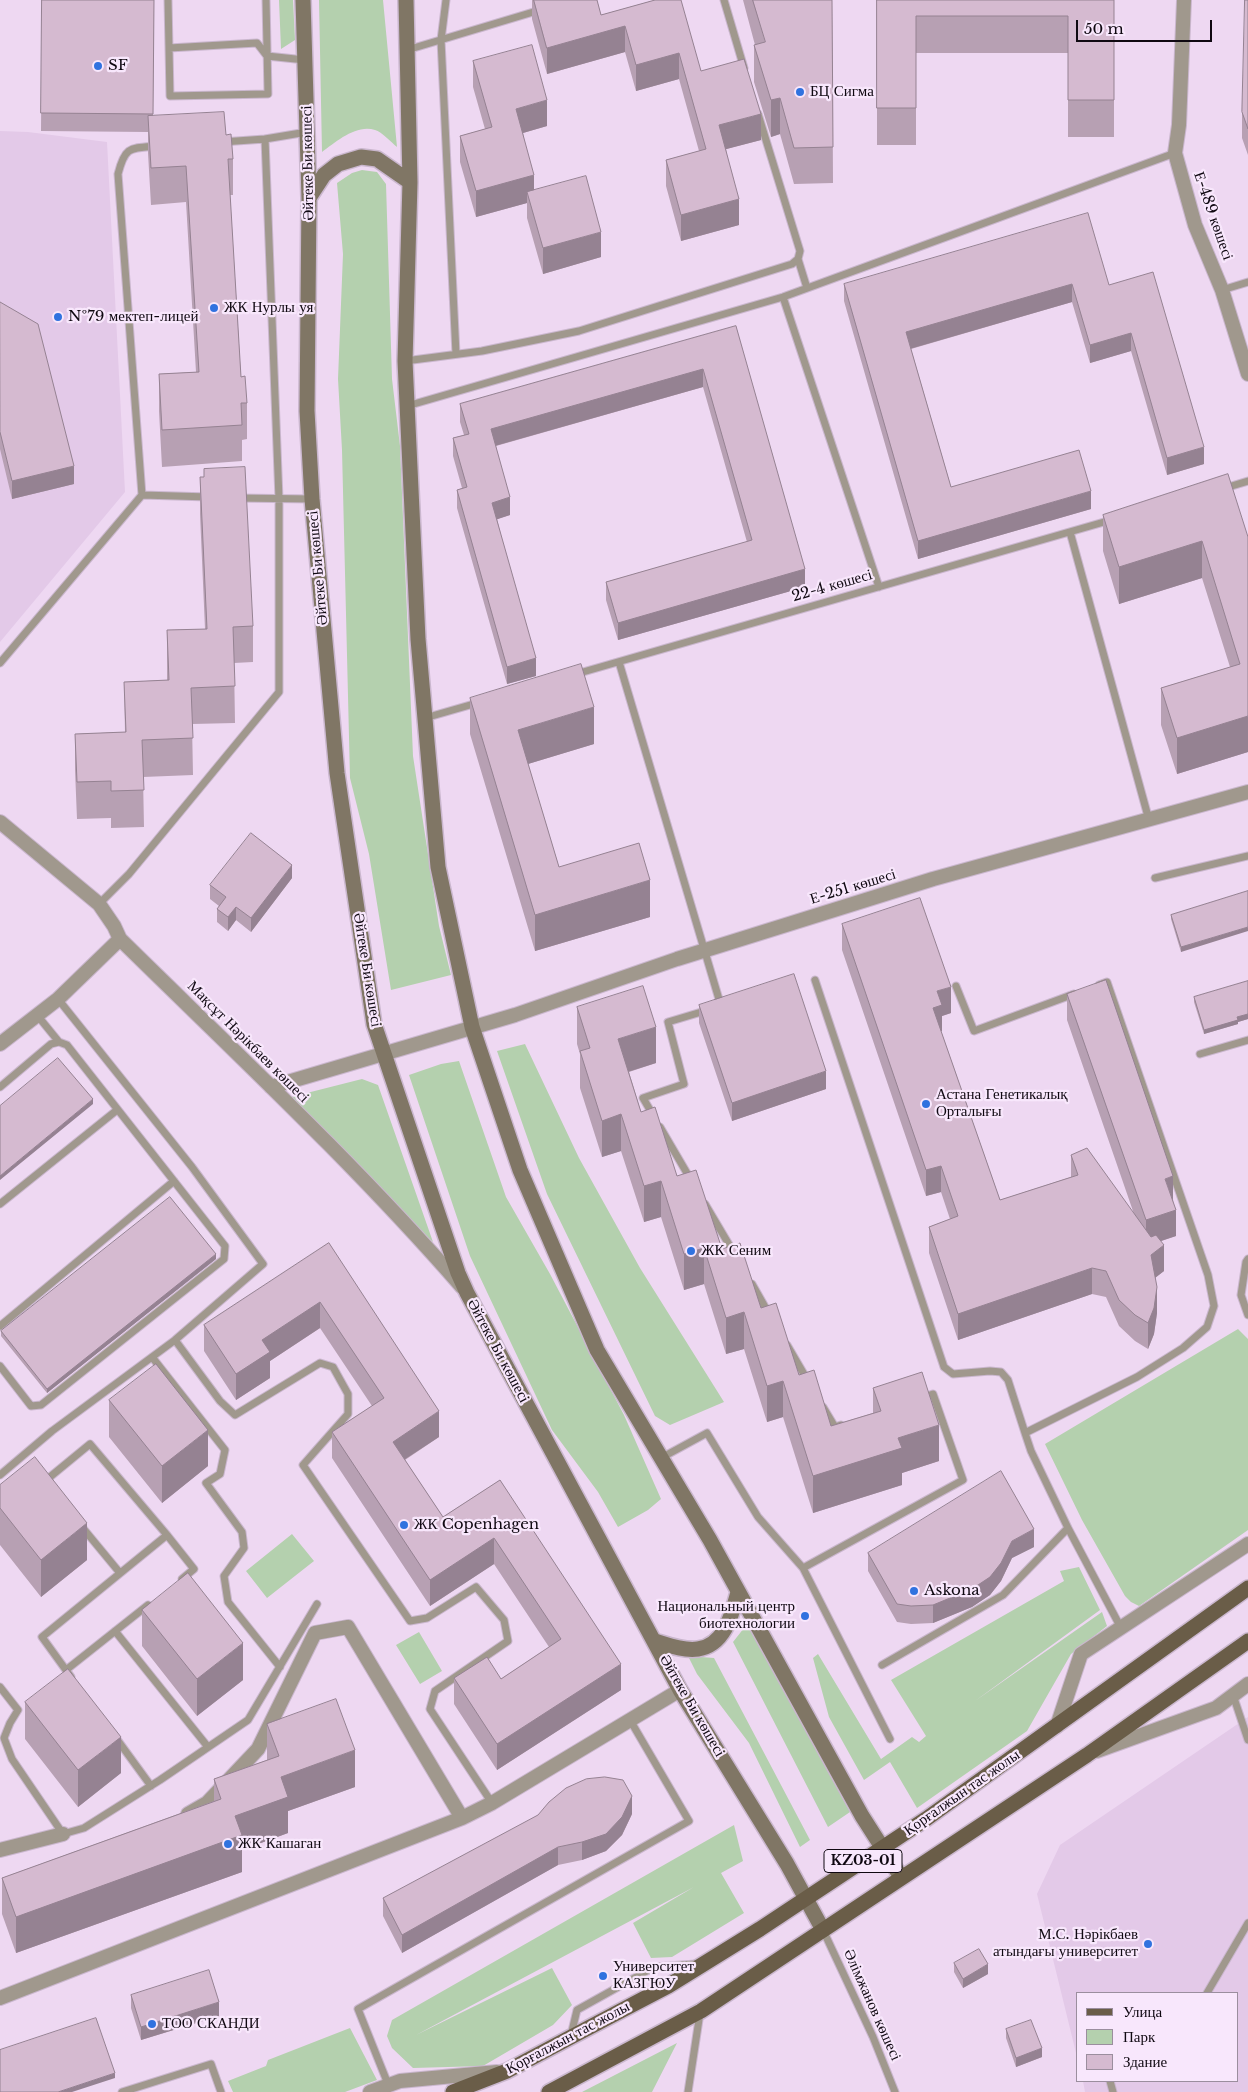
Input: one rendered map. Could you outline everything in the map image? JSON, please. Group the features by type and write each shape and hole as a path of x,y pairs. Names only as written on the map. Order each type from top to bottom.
{"main road":[{"name":"Қорғалжын тас жолы","path":"453,2092 508,2071 668,1986 883,1848 1248,1588"},
{"name":"KZ03-01","path":"549,2092 701,2011 1087,1755 1248,1641"}],"street":[{"name":"Әйтеке Би көшесі","path":"303,0 309,198 307,411 312,499 337,773 374,1024 458,1273 467,1293 680,1690 806,1898 823,1930"},
{"path":"406,0 410,182 405,361 418,639 438,866 472,1027 520,1170 597,1350 710,1540 862,1816 901,1878"},
{"path":"1175,153 1179,125 1184,0"},
{"name":"Е-489 көшесі","path":"1175,153 1195,225 1222,290 1248,374"},
{"path":"309,198 324,175 338,164 361,157 377,159 410,182"},
{"name":"Е-251 көшесі","path":"271,1087 515,1015 706,950 933,878 1248,792"},
{"name":"Мақсұт Нәрікбаев көшесі","path":"0,822 99,904 114,926 120,939 411,1228 467,1293"},
{"path":"0,1044 58,999 120,939"},
{"path":"1056,1726 1081,1654 1120,1626 1248,1544"},
{"path":"655,1642 682,1648 698,1649 707,1645 726,1630 738,1592"},
{"path":"173,1822 207,1803 258,1749 315,1633 348,1626 462,1818"},
{"path":"1087,1755 1216,1708 1248,1684"},
{"path":"0,1998 462,1818 492,1803 680,1690"},
{"path":"0,1850 63,1834"},
{"path":"370,2092 400,2081 508,2071"}],"lane":[{"path":"168,0 170,96 268,94 266,0"},
{"path":"446,0 441,40 456,354"},
{"path":"724,0 746,74"},
{"path":"407,50 544,5"},
{"path":"169,48 257,43 267,56 305,60"},
{"path":"755,102 800,251 798,259 807,288"},
{"path":"218,142 265,139 307,132"},
{"path":"99,904 129,874 279,692 279,499 265,139"},
{"path":"0,663 142,495 118,174 122,156 133,148 161,146"},
{"path":"407,406 783,297 1175,153"},
{"path":"405,361 456,354 579,331 792,264 798,259"},
{"path":"1222,290 1248,282"},
{"path":"783,297 879,587"},
{"path":"1220,489 1248,481"},
{"path":"142,495 221,498"},
{"path":"230,498 312,499"},
{"name":"22-4 көшесі","path":"564,678 1116,519"},
{"path":"1070,532 1149,820"},
{"path":"619,662 722,1005 668,1022 684,1084 643,1098 697,1191"},
{"path":"425,718 482,701"},
{"path":"1156,878 1248,856"},
{"path":"815,980 944,1367 954,1374 990,1370 1001,1372 1008,1380 1031,1451 1068,1528 1120,1626"},
{"path":"1025,1433 1137,1377 1183,1348 1207,1327 1214,1306 1208,1275 1108,982 1090,989"},
{"path":"956,986 974,1032 1081,992"},
{"path":"0,1475 52,1431 175,1340 263,1264 192,1167 58,999"},
{"path":"0,1366 31,1406 41,1405 224,1259 225,1246 68,1045 59,1042 37,1015"},
{"path":"1200,1054 1248,1040"},
{"path":"0,1087 51,1044 59,1042"},
{"path":"0,1204 117,1110"},
{"path":"0,1326 174,1182"},
{"path":"702,1200 737,1259"},
{"path":"1248,1258 1241,1295 1248,1315"},
{"path":"746,1276 771,1318"},
{"path":"781,1335 810,1385"},
{"path":"175,1340 220,1401 235,1415 320,1363 333,1368 348,1394 348,1414 303,1465 410,1621 427,1618 476,1587 504,1620 508,1641 434,1691 430,1709 492,1803"},
{"path":"152,1357 225,1450 220,1474 206,1483 242,1532 244,1548 224,1576 228,1602 280,1667"},
{"path":"803,1568 963,1480 933,1394 915,1400"},
{"path":"820,1402 835,1427 853,1421"},
{"path":"661,1458 708,1433 758,1516 803,1568 890,1739"},
{"path":"52,1488 45,1480 90,1444 194,1569 173,1586"},
{"path":"76,1519 120,1573"},
{"path":"882,1665 1003,1595 1068,1528"},
{"path":"77,1685 42,1636 167,1535"},
{"path":"66,1670 151,1602"},
{"path":"0,1687 18,1710 4,1738 12,1759 63,1834 84,1828 151,1786 248,1720 317,1604"},
{"path":"115,1630 208,1748"},
{"path":"1233,1695 1248,1740"},
{"path":"388,2084 358,2009 689,1822 630,1720"},
{"path":"111,1732 151,1786"},
{"path":"1208,1992 1248,1924"},
{"name":"Әлімжанов көшесі","path":"823,1930 873,2037 895,2092"},
{"path":"571,2037 577,2010 654,1966 704,1963"},
{"path":"688,2092 701,2011"},
{"path":"122,2092 211,2064 221,2092"}],"shaded area":[{"name":"№79 мектеп-лицей","path":"0,131 28,132 107,142 125,492 0,642"},
{"name":"М.С. Нәрікбаев атындағы университет","path":"1248,1717 1248,2092 1085,2092 1083,2082 1238,2082 1238,1992 1076,1992 1076,2053 1037,1894 1060,1845"}],"green space":[{"path":"279,0 293,0 295,40 281,49"},
{"path":"319,0 383,0 397,147 381,133 368,129 347,135 322,152"},
{"path":"362,170 377,172 386,184 392,379 400,446 413,756 439,926 451,975 391,990 369,854 350,778 342,450 338,379 343,254 337,183 352,173"},
{"path":"525,1044 579,1158 640,1268 724,1402 670,1425 655,1416 547,1194 497,1051"},
{"path":"459,1061 506,1197 550,1274 624,1415 661,1499 648,1510 618,1527 598,1492 552,1430 470,1256 409,1075 441,1064"},
{"path":"362,1079 378,1085 433,1242 412,1224 291,1097"},
{"path":"1238,1329 1248,1339 1248,1530 1139,1606 1125,1596 1082,1520 1045,1444"},
{"path":"292,1534 314,1561 267,1598 246,1571"},
{"path":"1079,1567 1100,1610 975,1701 1102,1612 1107,1626 1071,1654 1027,1731 917,1808 890,1762 864,1780 829,1717 813,1658 818,1654 881,1759 912,1737 919,1742 926,1736 891,1680 1064,1581 1060,1571"},
{"path":"746,1620 850,1812 828,1827 733,1642 744,1628"},
{"path":"419,1632 442,1671 420,1684 396,1645"},
{"path":"688,1656 714,1658 810,1840 800,1847 749,1743 697,1674"},
{"path":"734,1825 743,1861 721,1873 744,1913 672,1957 651,1958 633,1923 694,1887 416,2035 552,1968 572,2005 553,2025 483,2066 413,2068 392,2048 387,2036 392,2020"},
{"path":"350,2028 377,2080 345,2092 233,2092 228,2081 266,2066 268,2060"},
{"path":"677,2043 652,2092 582,2092"}],"building":[{"name":"SF","path":"42,0 154,0 153,114 41,113"},
{"path":"534,0 597,0 601,15 655,0 681,0 701,71 744,59 761,114 719,125 739,199 681,215 666,160 706,149 679,53 636,65 625,26 547,48"},
{"name":"БЦ Сигма","path":"753,0 832,0 833,147 794,148 780,98 771,100 754,45 765,42"},
{"path":"877,0 1114,0 1114,100 1068,100 1068,16 916,16 916,108 877,108"},
{"path":"1245,0 1248,0 1248,129 1242,112"},
{"path":"532,45 547,100 516,109 534,175 476,191 460,136 492,127 473,61"},
{"name":"ЖК Нурлы уя","path":"224,112 226,135 231,134 233,159 228,159 241,377 245,376 247,403 241,403 242,425 162,430 159,374 199,372 186,166 151,168 148,116"},
{"path":"586,176 601,232 543,248 527,192"},
{"path":"1088,213 1109,285 1153,272 1204,447 1167,458 1131,333 1090,345 1072,284 906,332 951,487 1079,450 1091,491 918,541 844,284"},
{"path":"0,302 38,324 74,466 12,481 0,432"},
{"path":"736,326 805,569 618,623 606,582 752,540 703,369 491,429 510,497 492,503 536,658 507,667 457,490 467,487 453,438 469,434 460,404"},
{"path":"245,467 253,626 233,627 235,686 191,688 193,738 142,740 144,790 111,791 111,781 77,782 75,734 126,732 124,682 169,680 167,630 207,629 200,477 204,477 204,469"},
{"path":"1228,474 1248,537 1248,716 1177,738 1161,688 1240,664 1202,541 1119,567 1103,515"},
{"path":"581,664 594,707 518,730 559,867 639,843 650,880 535,915 470,698"},
{"path":"251,833 292,865 251,918 236,907 228,917 217,909 226,897 210,885"},
{"path":"1248,891 1248,927 1181,947 1171,915"},
{"name":"Астана Генетикалық Орталығы","path":"920,898 951,987 937,991 942,1005 933,1008 1000,1200 1078,1175 1071,1155 1087,1148 1151,1237 1156,1235 1164,1245 1151,1255 1157,1287 1154,1308 1148,1323 1135,1315 1119,1300 1106,1271 1092,1268 958,1314 929,1227 958,1216 941,1166 926,1170 842,924"},
{"path":"794,974 826,1071 732,1103 699,1005"},
{"path":"1106,980 1173,1176 1165,1179 1176,1210 1146,1220 1067,994"},
{"path":"1248,981 1248,1014 1237,1017 1238,1020 1204,1030 1194,997"},
{"path":"643,986 656,1027 618,1039 641,1112 655,1107 677,1176 696,1170 722,1249 740,1243 761,1308 776,1303 799,1375 814,1370 831,1426 881,1411 873,1388 922,1372 939,1425 898,1438 902,1448 813,1476 783,1381 767,1386 744,1312 726,1318 704,1248 684,1254 661,1181 644,1186 621,1114 602,1121 580,1051 590,1048 577,1007"},
{"path":"58,1058 93,1099 0,1176 0,1106"},
{"path":"170,1197 216,1254 47,1389 1,1331"},
{"name":"ЖК Copenhagen","path":"329,1243 439,1411 393,1442 443,1517 500,1480 621,1664 497,1744 454,1678 487,1657 501,1679 561,1639 494,1538 430,1580 332,1432 384,1398 320,1302 262,1340 270,1352 236,1374 204,1325"},
{"path":"156,1364 208,1430 162,1466 109,1400"},
{"path":"35,1457 87,1523 41,1560 0,1508 0,1485"},
{"path":"1001,1471 1034,1529 1012,1541 1001,1563 990,1577 972,1589 933,1605 911,1606 897,1604 868,1553"},
{"path":"188,1573 243,1643 197,1679 142,1610"},
{"path":"68,1669 121,1737 78,1770 25,1702"},
{"path":"336,1699 355,1750 281,1777 288,1797 235,1816 242,1835 16,1917 2,1878 221,1799 214,1779 279,1756 267,1724"},
{"path":"605,1777 623,1780 632,1796 622,1817 606,1834 558,1847 402,1935 383,1898 538,1815 549,1802 566,1788 586,1779"},
{"path":"979,1949 988,1964 963,1979 954,1963"},
{"path":"209,1970 219,2002 141,2027 131,1995"},
{"path":"96,2018 115,2073 58,2092 0,2092 0,2050"},
{"path":"1031,2020 1042,2048 1016,2058 1006,2029"}],"place":[{"name":"SF","path":"98,66"},
{"name":"БЦ Сигма","path":"800,92"},
{"name":"ЖК Нурлы уя","path":"214,308"},
{"name":"№79 мектеп-лицей","path":"58,317"},
{"name":"Астана Генетикалық Орталығы","path":"926,1104"},
{"name":"ЖК Сеним","path":"691,1251"},
{"name":"ЖК Copenhagen","path":"404,1525"},
{"name":"Askona","path":"914,1591"},
{"name":"Национальный центр биотехнологии","path":"805,1616"},
{"name":"ЖК Кашаган","path":"228,1844"},
{"name":"М.С. Нәрікбаев атындағы университет","path":"1148,1944"},
{"name":"Университет КАЗГЮУ","path":"603,1976"},
{"name":"ТОО СКАНДИ","path":"152,2024"}]}
